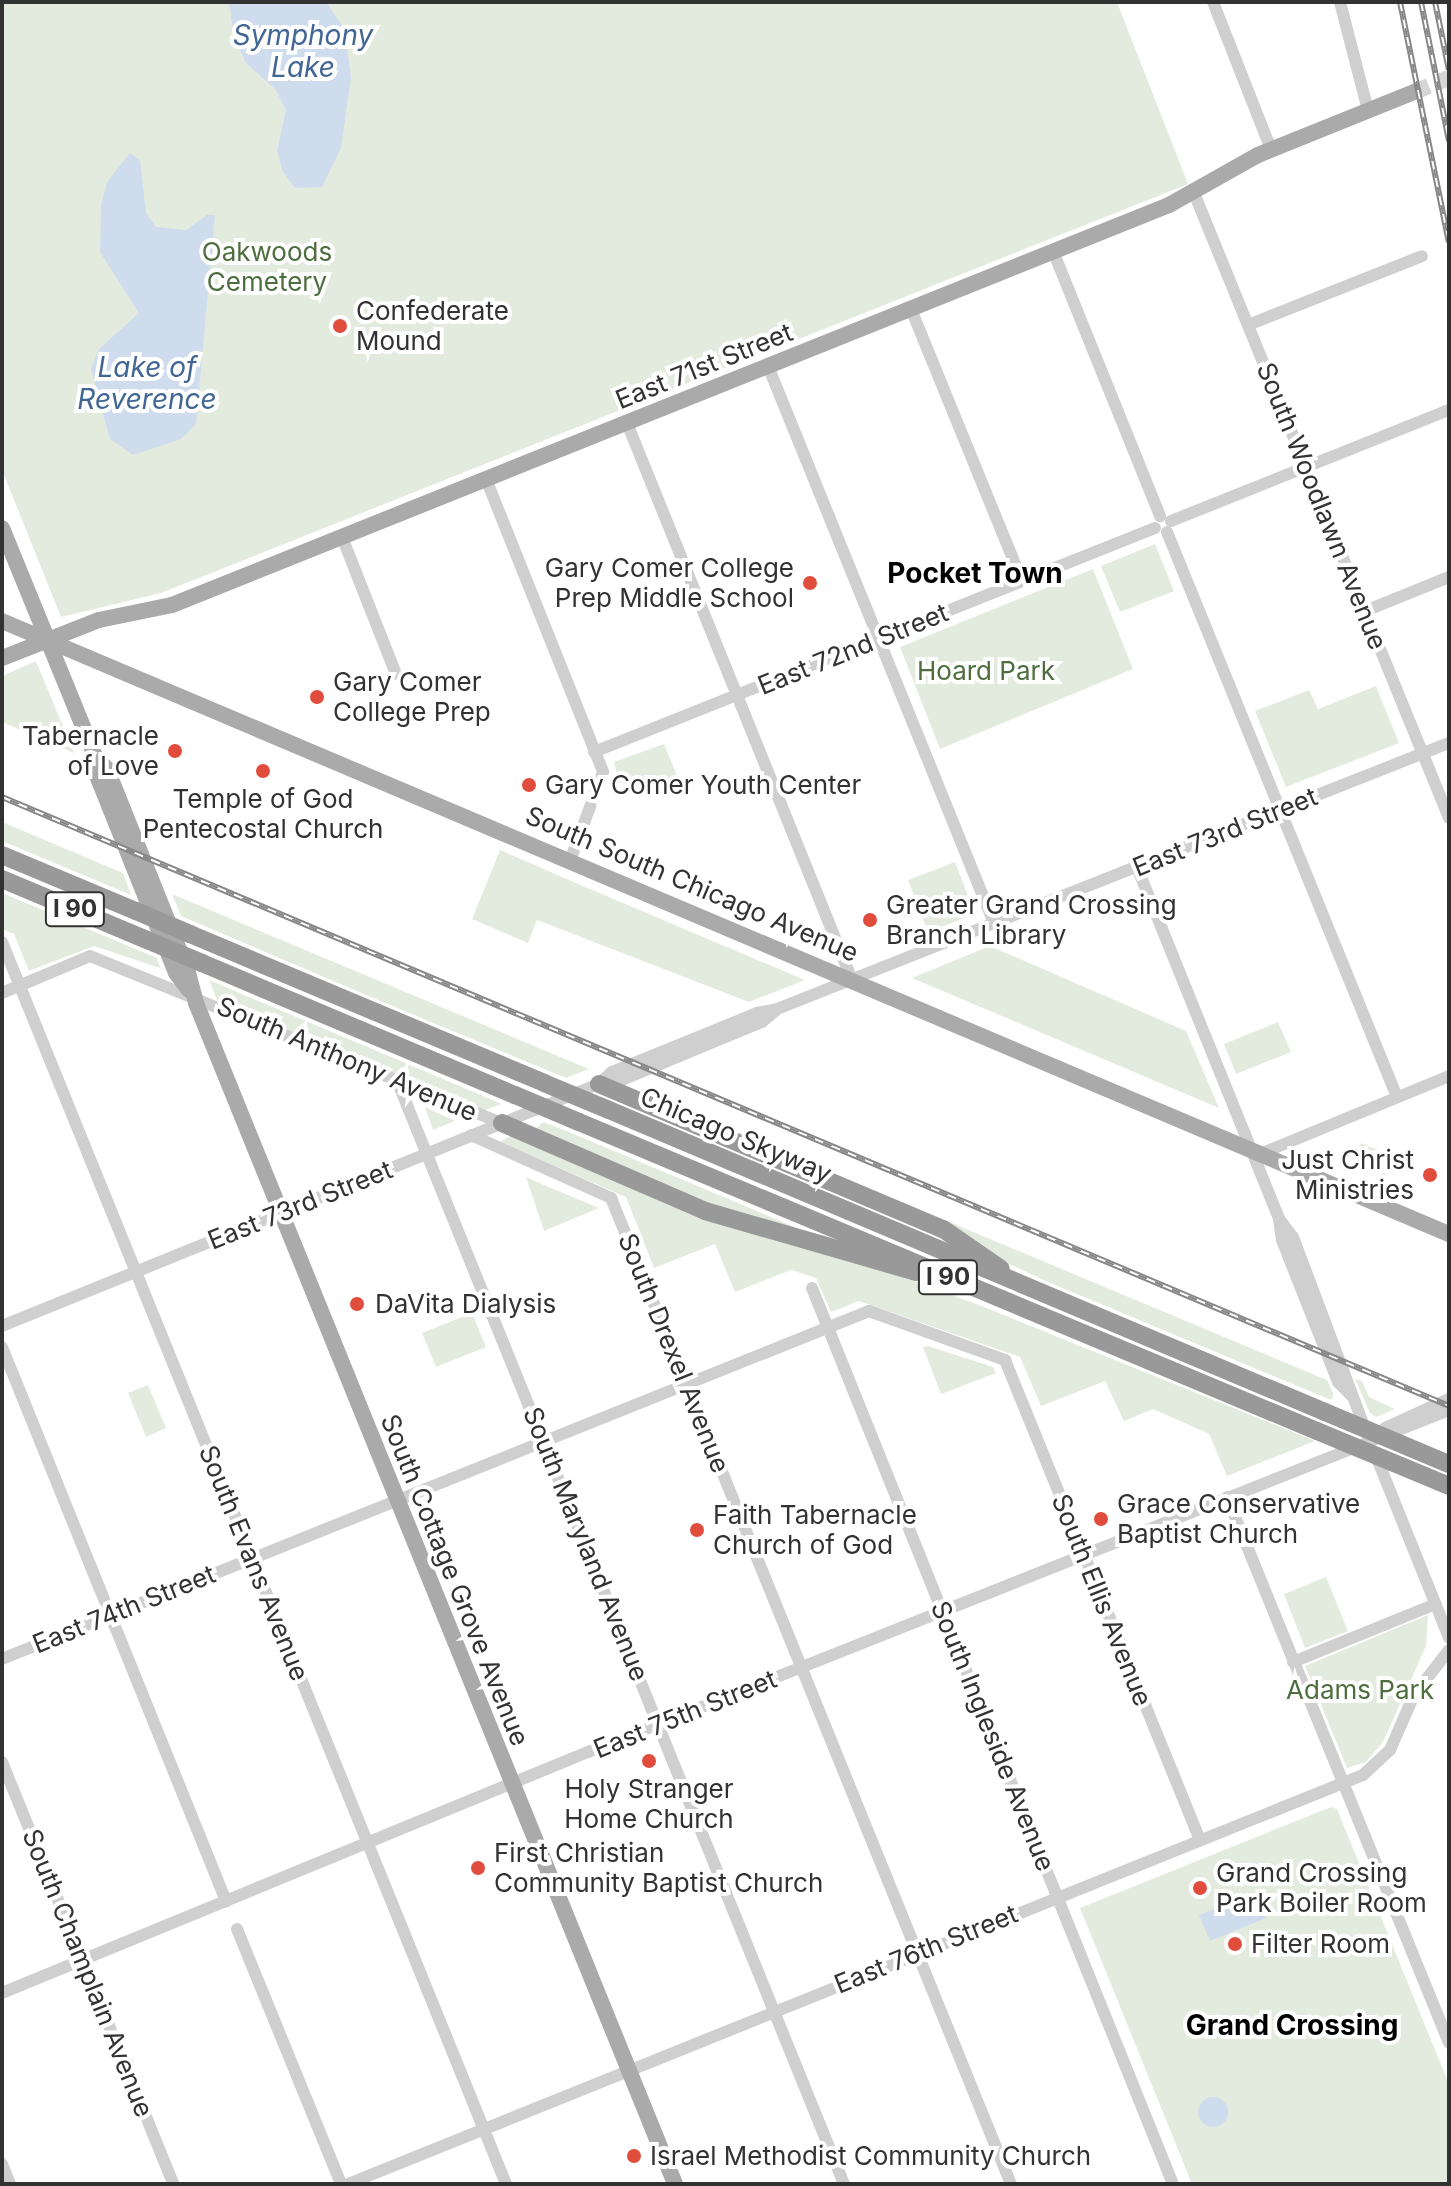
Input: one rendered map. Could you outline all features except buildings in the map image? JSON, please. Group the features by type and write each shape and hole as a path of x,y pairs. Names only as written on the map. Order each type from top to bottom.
{"highway":[{"name":"Chicago Skyway","path":"2,855 1449,1464"},
{"name":"Chicago Skyway","path":"2,879 1449,1486"},
{"path":"599,1084 943,1229 989,1257 1011,1279"},
{"path":"502,1123 740,1223 902,1271 946,1276"}],"main road":[{"name":"East 71st Street","path":"2,658 99,620 172,605 627,423 1194,193 1271,149 1414,92"},
{"name":"South Cottage Grove Avenue","path":"2,528 95,756 96,773 176,973 192,995 675,2184"},
{"name":"South South Chicago Avenue","path":"2,621 571,858 1449,1234"}],"street":[{"path":"1213,2 1271,149"},
{"path":"1340,2 1368,110"},
{"name":"South Woodlawn Avenue","path":"1194,193 1449,818"},
{"path":"1053,251 1397,1097"},
{"path":"1248,325 1422,256"},
{"path":"911,309 1022,581"},
{"path":"768,366 994,923"},
{"name":"East 72nd Street","path":"594,752 1449,410"},
{"path":"627,423 852,980"},
{"path":"486,479 603,780 571,858"},
{"path":"342,537 396,674"},
{"path":"1365,611 1449,577"},
{"name":"East 73rd Street","path":"2,1326 599,1084 612,1072 1449,743"},
{"path":"1137,867 1256,1152 1279,1219 1293,1237 1350,1378 1352,1396 1449,1638"},
{"name":"South Evans Avenue","path":"2,942 506,2184"},
{"path":"2,993 90,956 192,995"},
{"name":"South Anthony Avenue","path":"192,995 398,1083 502,1123"},
{"path":"1256,1152 1449,1076"},
{"name":"South Maryland Avenue","path":"398,1083 844,2184"},
{"name":"South Drexel Avenue","path":"471,1135 611,1198 1011,2184"},
{"name":"South Ingleside Avenue","path":"812,1288 1171,2183"},
{"name":"East 74th Street","path":"2,1659 827,1324 869,1311 1005,1360"},
{"path":"2,1347 226,1901"},
{"name":"South Ellis Avenue","path":"1005,1360 1200,1840"},
{"name":"East 75th Street","path":"1370,1440 1383,1429 1449,1399"},
{"name":"East 75th Street","path":"2,1993 511,1783 1449,1410"},
{"path":"1227,1497 1449,2043"},
{"path":"1293,1662 1436,1604"},
{"name":"East 76th Street","path":"348,2184 629,2068 1363,1775 1390,1750 1414,1695 1449,1650"},
{"name":"South Champlain Avenue","path":"2,1762 173,2184"},
{"path":"237,1929 341,2184"},
{"path":"2,2164 10,2184"}],"green space":[{"name":"Oakwoods Cemetery","path":"2,2 1117,2 1188,184 161,593 61,617 2,470"},
{"path":"1155,544 1174,591 1120,612 1101,566"},
{"name":"Hoard Park","path":"1093,569 1133,669 940,749 900,647"},
{"path":"36,661 74,753 2,722 2,676"},
{"path":"1376,686 1399,743 1286,787 1255,711 1309,690 1318,709"},
{"path":"664,744 681,785 655,798 619,782 614,762"},
{"path":"2,822 123,873 131,895 2,841"},
{"path":"500,850 805,980 749,1002 537,920 528,943 472,919"},
{"path":"955,862 975,914 928,932 908,880"},
{"path":"2,893 157,958 160,968 94,946 29,971 14,934 2,929"},
{"path":"172,894 589,1069 566,1078 385,1003 181,916"},
{"path":"990,946 1186,1031 1219,1108 912,978"},
{"path":"209,980 502,1104 481,1111 217,1000"},
{"path":"1278,1022 1291,1052 1236,1074 1224,1044"},
{"path":"634,1090 1327,1380 1334,1395 1331,1400 1048,1282"},
{"path":"425,1107 455,1121 433,1130"},
{"path":"543,1122 797,1228 794,1233 755,1223 534,1130"},
{"path":"512,1135 979,1305 1315,1441 1227,1476 1209,1434 1153,1409 1124,1421 1105,1381 1041,1406 1020,1357 859,1301 831,1312 816,1278 791,1270 735,1292 715,1244 654,1268 626,1197 500,1142"},
{"path":"1361,1143 1393,1156 1385,1175 1353,1160"},
{"path":"526,1177 551,1188 599,1208 544,1231"},
{"path":"472,1313 486,1347 436,1367 422,1333"},
{"path":"923,1347 993,1367 996,1373 941,1394"},
{"path":"1355,1379 1362,1381 1369,1397 1395,1409 1376,1417 1370,1413"},
{"path":"148,1385 166,1428 146,1437 128,1393"},
{"path":"1326,1577 1348,1631 1305,1648 1284,1594"},
{"name":"Adams Park","path":"1428,1615 1426,1646 1383,1742 1366,1762 1347,1768 1305,1666"},
{"path":"1331,1807 1337,1809 1449,2084 1449,2184 1192,2184 1080,1908"}],"water":[{"name":"Symphony Lake","path":"229,2 326,2 345,30 351,78 341,148 322,187 295,188 283,172 277,151 286,110 275,89 246,63 234,37"},
{"name":"Lake of Reverence","path":"130,153 140,160 146,213 156,227 186,230 207,215 215,215 196,424 181,439 133,455 110,439 91,369 99,349 139,313 100,252 101,205 107,182"},
{"path":"1255,1892 1266,1918 1210,1941 1199,1915"},
{"path":"1213,2097 1224,2101 1228,2112 1224,2123 1213,2127 1202,2123 1198,2112 1202,2101"}],"tunnel":[{"path":"1414,92 1449,78"}],"railway":[{"path":"1400,2 1449,242"},
{"path":"1421,2 1449,141"},
{"path":"1435,2 1449,70"},
{"path":"2,797 1449,1406"}],"place":[{"name":"Confederate Mound","path":"340,326"},
{"name":"Gary Comer College Prep Middle School","path":"810,583"},
{"name":"Gary Comer College Prep","path":"317,697"},
{"name":"Tabernacle of Love","path":"175,751"},
{"name":"Temple of God Pentecostal Church","path":"263,771"},
{"name":"Gary Comer Youth Center","path":"529,785"},
{"name":"Greater Grand Crossing Branch Library","path":"870,920"},
{"name":"Just Christ Ministries","path":"1430,1175"},
{"name":"DaVita Dialysis","path":"357,1304"},
{"name":"Grace Conservative Baptist Church","path":"1101,1519"},
{"name":"Faith Tabernacle Church of God","path":"697,1530"},
{"name":"Holy Stranger Home Church","path":"649,1761"},
{"name":"First Christian Community Baptist Church","path":"478,1868"},
{"name":"Grand Crossing Park Boiler Room","path":"1200,1888"},
{"name":"Filter Room","path":"1235,1944"},
{"name":"Israel Methodist Community Church","path":"634,2156"}],"district":[{"name":"Pocket Town","path":"975,573"},
{"name":"Grand Crossing","path":"1292,2025"}]}
